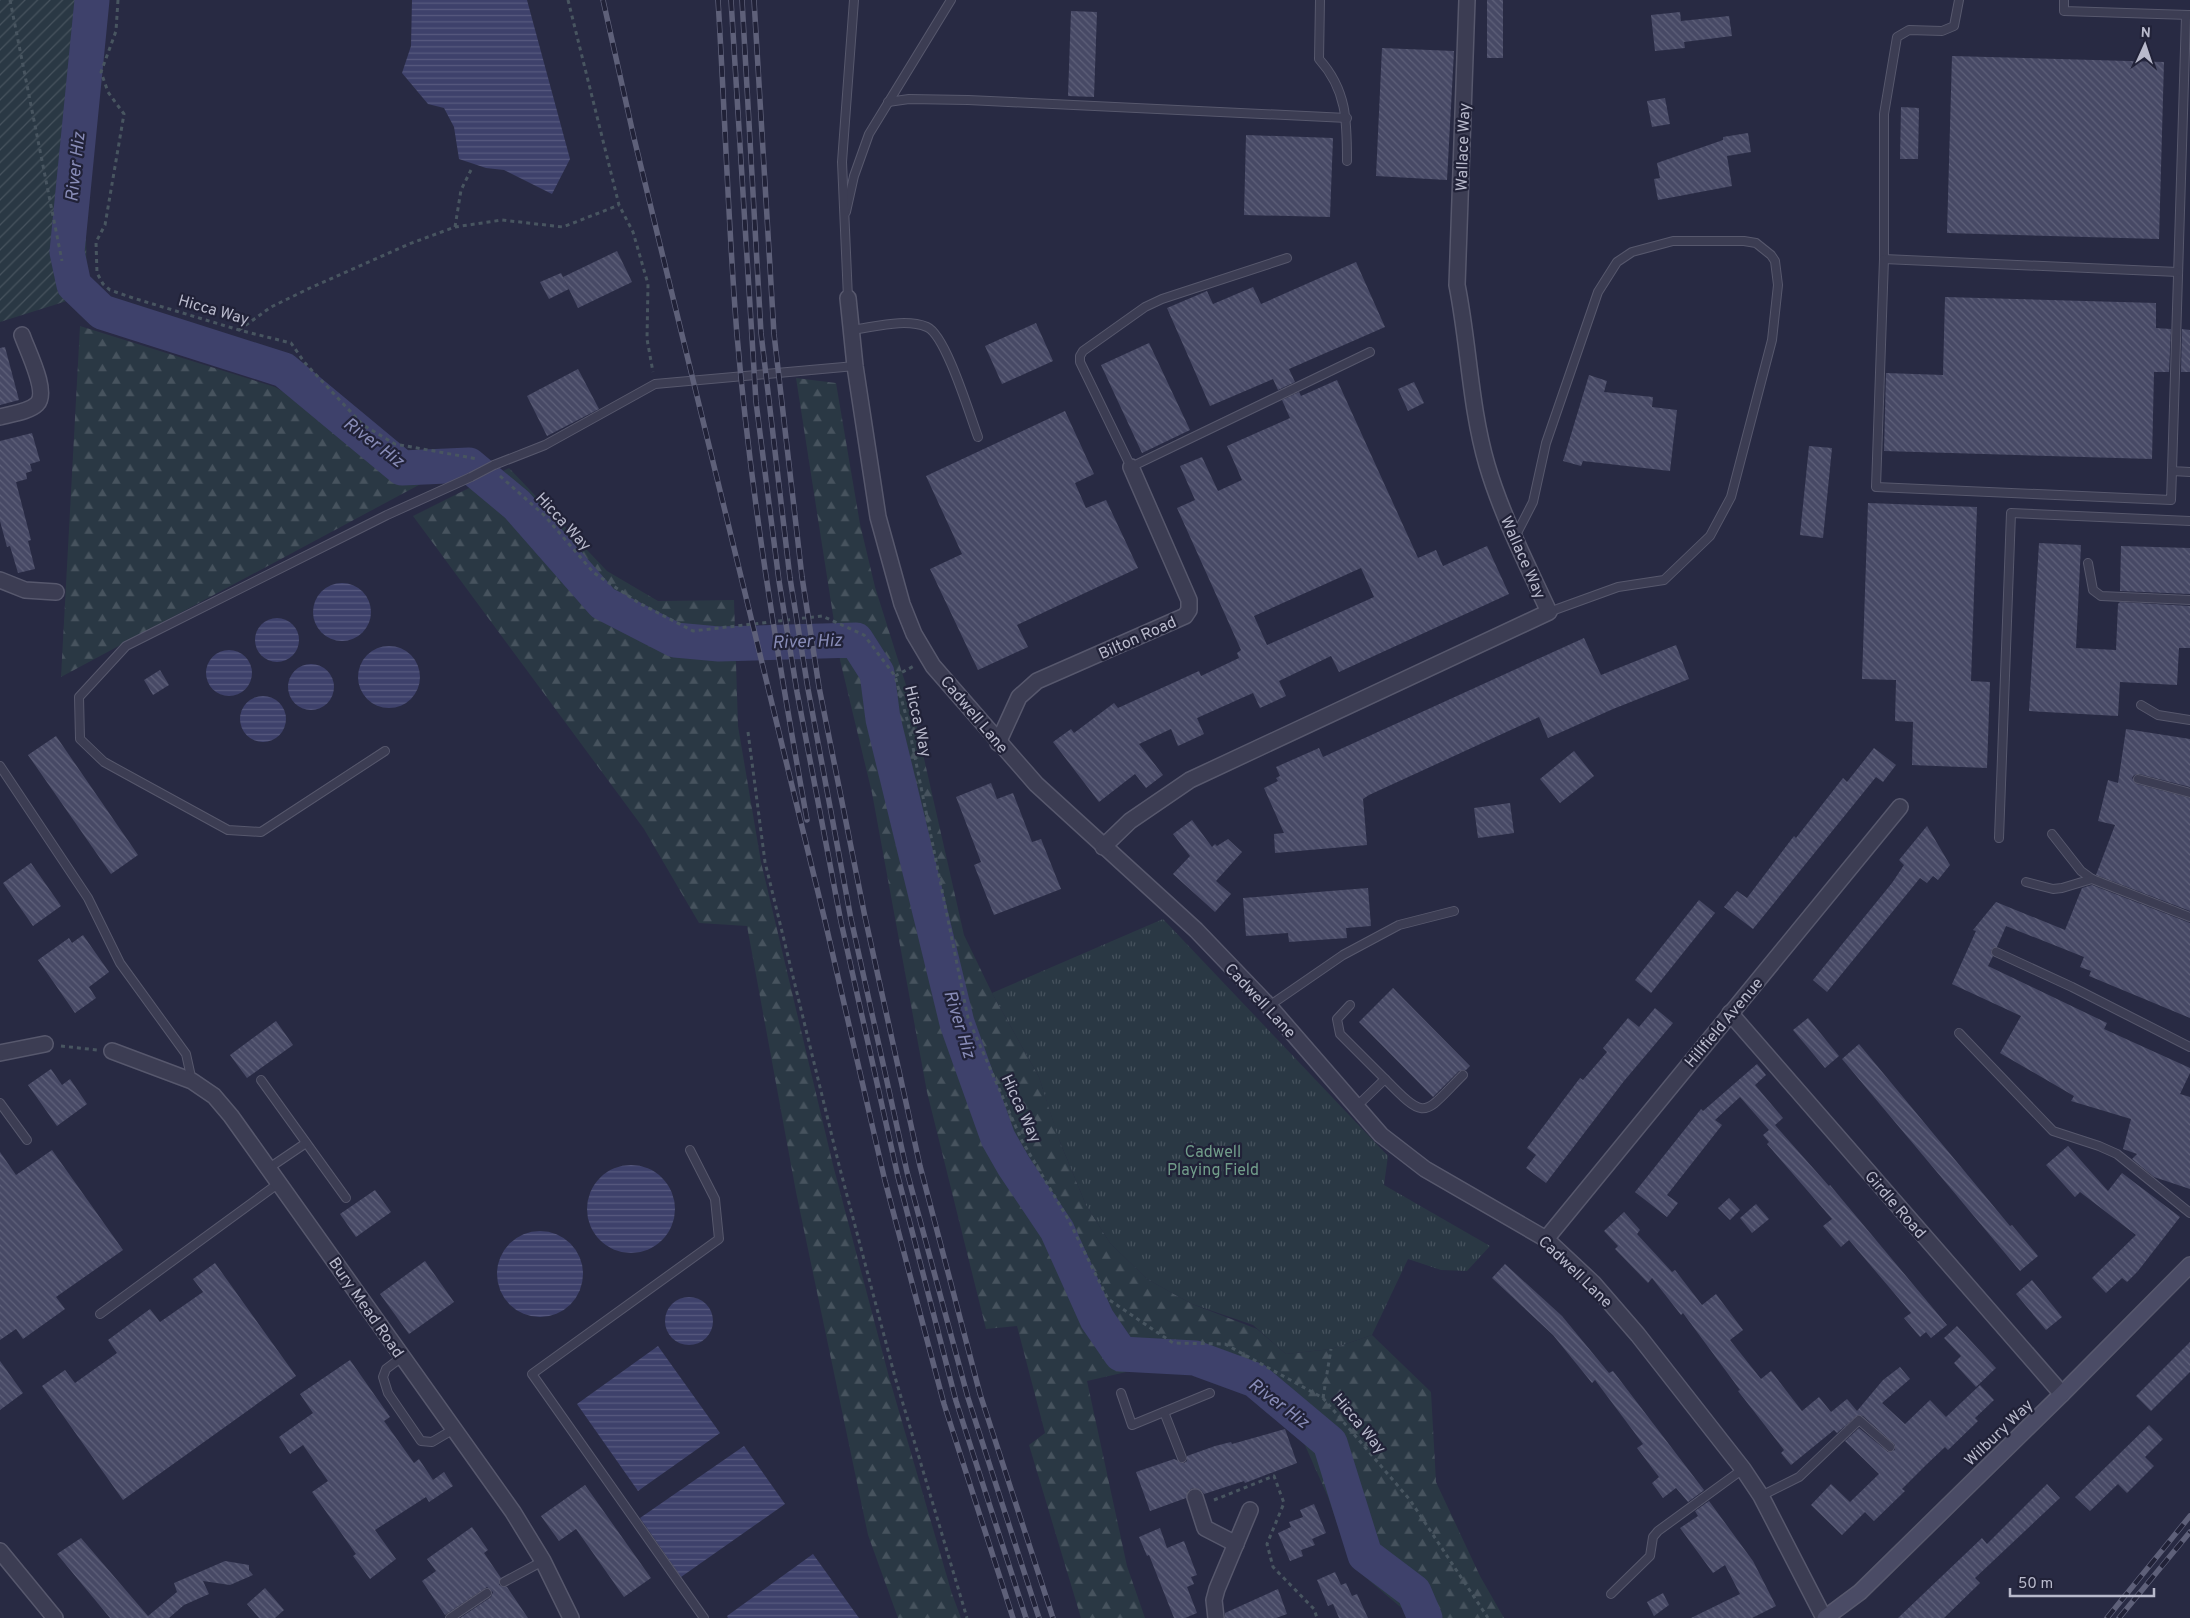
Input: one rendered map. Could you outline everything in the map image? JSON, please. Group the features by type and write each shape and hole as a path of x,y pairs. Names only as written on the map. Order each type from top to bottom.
{"street":[{"name":"Wallace Way","path":"1104,847 1130,821 1190,780 1549,612 1502,510 1487,464 1472,394 1463,316 1457,286 1467,0"},
{"name":"Cadwell Lane","path":"848,298 855,366 878,517 902,604 914,634 928,659 998,743 1036,784 1196,930 1269,1006 1381,1135 1425,1169 1503,1212 1546,1239 1593,1283 1638,1335 1743,1469 1760,1496 1824,1618"},
{"path":"0,417 36,406 41,398 42,392 39,381 22,335"},
{"name":"Bilton Road","path":"998,743 1019,697 1037,681 1184,616 1189,610 1188,600 1130,467"},
{"path":"0,580 25,590 56,592"},
{"name":"Hillfield Avenue","path":"1546,1239 1900,807"},
{"name":"Girdle Road","path":"1730,1013 2062,1394"},
{"path":"0,1053 45,1044"},
{"name":"Bury Mead Road","path":"112,1051 192,1081 214,1096 269,1168 513,1512 543,1561 571,1618"},
{"name":"Wilbury Way","path":"1824,1618 1860,1592 2062,1394 2190,1265"},
{"path":"1197,1502 1205,1528 1236,1544"},
{"path":"1216,1618 1214,1600 1217,1589 1250,1510"},
{"path":"0,1551 55,1618"}],"lane":[{"path":"848,298 842,153 854,0"},
{"path":"844,226 854,176 869,134 951,0"},
{"path":"1320,0 1319,59 1331,72 1347,118 1347,160"},
{"path":"1959,0 1954,26 1942,32 1909,30 1897,36 1884,114 1884,260 1876,487 2172,500 2178,272 2188,16 2064,11 2064,0"},
{"path":"888,102 909,99 968,100 1347,118"},
{"path":"1515,537 1533,502 1546,443 1598,292 1617,262 1632,252 1673,241 1744,241 1756,243 1765,249 1775,261 1778,285 1772,340 1731,497 1710,536 1664,580 1618,588 1549,612"},
{"path":"1287,258 1162,298 1083,351 1080,356 1080,362 1130,467 1370,352"},
{"path":"1884,260 2178,272"},
{"path":"851,330 915,324 929,328 938,335 978,437"},
{"path":"385,751 261,832 228,830 104,762 80,739 79,697 126,646 387,515 471,477 495,469 544,445 655,384 855,366"},
{"path":"2172,471 2190,472"},
{"path":"1999,838 2011,512 2190,521"},
{"path":"2088,563 2093,590 2100,596 2190,600"},
{"path":"2141,705 2158,715 2190,720"},
{"path":"0,766 88,898 120,963 186,1054 192,1081"},
{"path":"2138,779 2190,793"},
{"path":"2052,834 2081,871 2092,879 2190,917"},
{"path":"2026,882 2053,889 2092,879"},
{"path":"1269,1006 1344,955 1398,925 1454,911"},
{"path":"1996,952 2190,1047"},
{"path":"1350,1005 1337,1018 1340,1034 1410,1105 1417,1109 1425,1109 1432,1106 1463,1075"},
{"path":"1960,1033 2053,1131 2117,1154 2190,1213"},
{"path":"1356,1107 1385,1079"},
{"path":"261,1080 346,1198"},
{"path":"0,1103 27,1140"},
{"path":"269,1168 306,1143"},
{"path":"690,1150 715,1199 718,1239 532,1374 704,1618"},
{"path":"100,1314 279,1183"},
{"path":"402,1357 386,1369 383,1377 388,1393 421,1441 432,1442 454,1428"},
{"path":"1121,1393 1132,1425 1210,1393"},
{"path":"1164,1412 1182,1458"},
{"path":"1760,1496 1799,1477 1859,1420 1890,1447"},
{"path":"1611,1594 1650,1556 1653,1537 1658,1531 1743,1469"},
{"path":"504,1582 543,1561"},
{"path":"450,1618 487,1593"}],"path":[{"path":"10,0 62,261"},
{"name":"Hicca Way","path":"118,0 116,31 101,72 108,92 124,114 105,225 96,242 97,273 103,284 110,290 239,330 291,343 305,363 363,425 394,444 482,460"},
{"path":"568,0 619,205 632,232 648,284 647,338 655,384"},
{"path":"455,227 461,190 471,170"},
{"path":"239,330 271,307 310,288 409,244 455,227 502,220 563,227 619,205"},
{"name":"Hicca Way","path":"495,469 544,515 594,573 639,603 693,631 822,616 864,636 895,676 908,723 968,1018 1022,1141 1068,1219 1108,1299 1173,1342 1225,1344 1324,1398 1410,1500 1488,1618"},
{"path":"895,676 920,662"},
{"path":"748,732 765,862 834,1146 895,1377 967,1618"},
{"path":"45,1044 112,1051"},
{"path":"1324,1398 1331,1349"},
{"path":"1197,1502 1274,1476 1284,1503 1267,1544 1273,1567 1314,1610 1317,1618"}],"green space":[{"path":"0,0 81,0 87,288 70,300 0,322"},
{"path":"80,326 275,387 430,479 61,677"},
{"path":"796,378 836,383 860,524 875,587 911,701 964,935 992,993 1039,1077 1060,1142 1086,1205 1110,1243 1147,1279 1192,1304 1257,1329 1286,1354 1331,1349 1372,1335 1431,1392 1436,1482 1480,1576 1504,1618 1410,1618 1404,1610 1352,1566 1328,1497 1304,1443 1261,1401 1220,1376 1183,1359 1087,1381 1127,1566 1145,1618 1081,1618 1029,1445 1045,1433 1017,1326 986,1329 927,1092 872,793 840,660"},
{"path":"509,468 607,571 658,601 734,600 738,726 761,862 833,1165 889,1377 952,1594 961,1618 898,1618 868,1535 796,1192 747,926 699,923 644,829 413,516"},
{"name":"Cadwell Playing Field","path":"1163,919 1388,1156 1384,1185 1490,1246 1467,1271 1441,1270 1408,1259 1372,1335 1331,1349 1286,1354 1253,1325 1192,1304 1147,1279 1110,1243 1086,1205 1058,1137 1039,1077 992,993"}],"water":[{"path":"412,0 527,0 570,159 552,194 504,170 486,168 459,159 454,127 444,108 428,104 402,73 411,46"},
{"path":"342,583 353,585 363,591 369,601 371,612 369,623 363,633 353,639 342,641 331,639 321,633 315,623 313,612 315,601 321,591 331,585"},
{"path":"281,618 293,624 298,631 298,649 293,656 286,661 273,662 261,656 256,649 255,636 261,624 268,619"},
{"path":"389,646 406,651 411,655 415,660 420,677 415,694 411,699 406,703 389,708 372,703 367,699 363,694 358,677 363,660 367,655 372,651"},
{"path":"229,650 242,654 248,660 252,673 248,686 242,692 229,696 216,692 210,686 206,673 210,660 216,654"},
{"path":"306,664 316,664 328,670 333,678 333,696 328,704 320,709 306,710 298,707 291,700 288,692 288,682 291,674 298,667"},
{"path":"258,696 268,696 282,706 286,719 282,732 276,738 268,742 258,742 244,732 240,724 240,714 250,700"},
{"path":"622,1165 640,1165 656,1172 668,1184 675,1200 675,1218 668,1234 656,1246 640,1253 622,1253 606,1246 594,1234 587,1218 587,1200 594,1184 606,1172"},
{"path":"532,1231 548,1231 557,1234 571,1243 580,1257 583,1274 580,1291 571,1305 557,1314 548,1317 532,1317 516,1310 504,1298 497,1282 497,1266 504,1250 516,1238"},
{"path":"684,1297 694,1297 703,1301 709,1307 712,1312 712,1330 703,1341 694,1345 684,1345 675,1341 669,1335 665,1326 665,1316 669,1307 675,1301"},
{"path":"658,1346 720,1433 638,1491 577,1404"},
{"path":"744,1446 785,1504 681,1577 640,1518"},
{"path":"813,1554 859,1618 728,1618 727,1616"}],"building":[{"path":"1487,0 1503,0 1503,58 1487,58"},
{"path":"1071,11 1097,12 1094,97 1068,96"},
{"path":"1680,12 1681,21 1729,16 1732,36 1684,42 1685,48 1655,51 1651,15"},
{"path":"1382,48 1454,51 1447,180 1376,176"},
{"path":"1952,56 2164,62 2159,239 1947,233"},
{"path":"1665,98 1670,124 1652,127 1647,101"},
{"path":"1901,107 1919,108 1918,159 1900,159"},
{"path":"1748,133 1751,152 1727,156 1732,186 1658,200 1654,179 1660,178 1657,163 1723,140 1723,137"},
{"path":"1246,135 1333,138 1330,217 1244,215"},
{"path":"617,251 632,282 578,308 563,277"},
{"path":"1356,262 1385,327 1289,369 1295,382 1278,390 1273,379 1210,406 1167,308 1207,291 1213,304 1253,287 1261,304"},
{"path":"561,273 569,289 549,299 540,282"},
{"path":"1945,297 2156,303 2156,328 2171,329 2169,372 2154,372 2152,459 1884,451 1886,373 1943,375"},
{"path":"1036,323 1053,361 1002,384 985,346"},
{"path":"2182,329 2190,330 2190,372 2181,372"},
{"path":"1149,343 1190,430 1142,453 1101,365"},
{"path":"5,347 19,400 0,405 0,348"},
{"path":"578,369 599,409 547,436 527,396"},
{"path":"1589,375 1607,381 1604,392 1653,397 1652,407 1677,410 1670,471 1583,461 1581,466 1563,461"},
{"path":"1337,380 1418,558 1436,550 1443,566 1487,546 1509,594 1339,672 1331,656 1279,681 1286,696 1260,708 1253,693 1197,718 1204,734 1178,746 1171,729 1139,744 1163,775 1146,788 1135,774 1099,802 1053,742 1071,729 1074,733 1114,703 1118,708 1199,671 1201,676 1239,658 1237,653 1241,650 1177,508 1195,500 1180,466 1202,457 1218,491 1242,480 1227,446 1290,418 1282,400 1299,392 1301,396","holes":["1361,568 1374,597 1267,645 1254,616"]},
{"path":"1414,382 1424,403 1408,411 1398,389"},
{"path":"1065,411 1094,474 1075,483 1086,508 1106,500 1138,568 1017,625 1028,647 978,670 930,569 962,554 926,476"},
{"path":"32,433 40,461 30,464 32,471 26,473 27,479 16,482 31,540 28,541 35,569 18,573 10,546 7,547 0,521 0,441"},
{"path":"1809,446 1832,448 1823,538 1800,535"},
{"path":"1868,503 1977,507 1971,681 1990,682 1987,768 1912,765 1913,722 1895,721 1896,680 1862,679"},
{"path":"2039,543 2081,545 2076,648 2116,650 2118,604 2120,602 2190,606 2190,648 2179,648 2177,685 2120,682 2118,716 2029,711"},
{"path":"2121,546 2190,548 2190,594 2120,591"},
{"path":"1584,638 1601,675 1676,645 1689,679 1613,709 1548,738 1539,717 1369,795 1363,799 1367,845 1275,853 1274,834 1284,833 1264,788 1278,781 1276,778 1280,776 1276,767 1319,748 1323,757"},
{"path":"160,670 169,685 153,695 144,680"},
{"path":"2126,729 2190,739 2190,787 2139,774 2134,775 2132,778 2137,784 2190,798 2190,911 2096,875 2115,825 2098,821 2108,780 2118,783"},
{"path":"56,736 138,855 111,874 28,755"},
{"path":"1874,748 1896,765 1883,782 1876,777 1753,929 1724,907 1737,891 1747,898 1794,836 1796,838 1843,778 1847,782"},
{"path":"1574,751 1594,776 1560,803 1540,779"},
{"path":"991,783 997,799 1013,793 1032,842 1041,839 1061,889 994,915 974,865 981,862 956,797"},
{"path":"1510,803 1514,833 1478,838 1474,808"},
{"path":"1192,820 1212,847 1228,839 1242,852 1216,881 1231,894 1215,912 1173,874 1190,856 1173,834"},
{"path":"1927,826 1950,865 1938,880 1933,876 1927,883 1920,878 1827,992 1813,980 1892,883 1904,865 1899,860"},
{"path":"31,863 61,906 33,926 3,883"},
{"path":"2092,885 2190,923 2190,1018 2089,976 2091,971 2080,967 2084,957 2006,926 1997,947 1991,950 1993,956 1988,966 2107,1023 2104,1029 2190,1068 2190,1073 2180,1094 2190,1097 2190,1189 2154,1177 2132,1159 2137,1154 2123,1149 2131,1119 2071,1101 2074,1096 2000,1053 2021,1016 1952,984 1976,931 1973,930 1996,902 2065,930 2082,888"},
{"path":"1368,888 1371,926 1346,928 1347,938 1289,942 1288,933 1246,936 1243,898"},
{"path":"1699,900 1715,913 1651,993 1635,980"},
{"path":"83,935 109,972 89,987 96,998 75,1013 38,960 69,938 72,943"},
{"path":"1393,988 1470,1066 1466,1070 1459,1071 1433,1097 1359,1022"},
{"path":"1655,1008 1673,1023 1624,1081 1546,1183 1526,1168 1536,1155 1527,1148 1580,1078 1583,1080 1607,1052 1603,1048 1628,1018 1639,1027"},
{"path":"1808,1018 1839,1056 1825,1068 1793,1030"},
{"path":"276,1021 293,1045 247,1078 230,1055"},
{"path":"1859,1044 2010,1226 2012,1225 2038,1256 2020,1271 1842,1059"},
{"path":"1757,1064 1766,1075 1755,1085 1783,1118 1775,1125 1830,1185 1947,1325 1931,1338 1926,1332 1920,1337 1904,1318 1911,1313 1849,1240 1841,1247 1823,1226 1832,1219 1767,1144 1769,1142 1763,1135 1769,1130 1740,1097 1715,1120 1722,1125 1667,1195 1678,1203 1667,1217 1635,1192 1701,1109 1703,1111"},
{"path":"51,1069 62,1085 70,1079 87,1104 57,1126 28,1085"},
{"path":"2068,1146 2108,1191 2122,1173 2180,1217 2138,1271 2127,1282 2122,1278 2106,1293 2092,1278 2136,1235 2080,1192 2075,1197 2046,1165"},
{"path":"52,1150 123,1250 56,1297 65,1309 23,1339 16,1329 0,1340 0,1152 16,1175"},
{"path":"375,1190 391,1212 356,1237 340,1214"},
{"path":"1729,1198 1740,1210 1730,1220 1718,1208"},
{"path":"1756,1204 1769,1219 1752,1233 1740,1218"},
{"path":"1624,1212 1640,1230 1637,1234 1672,1272 1675,1270 1702,1305 1716,1294 1743,1330 1730,1340 1761,1379 1771,1371 1802,1411 1819,1397 1831,1412 1847,1399 1857,1411 1883,1380 1900,1367 1910,1379 1882,1403 1905,1424 1930,1400 1946,1417 1980,1385 1994,1400 1975,1418 1978,1421 1948,1450 1945,1447 1926,1465 1902,1489 1905,1491 1874,1521 1865,1512 1842,1535 1811,1505 1831,1484 1850,1502 1879,1474 1845,1441 1859,1428 1888,1452 1895,1450 1895,1445 1863,1416 1858,1415 1837,1433 1834,1430 1791,1465 1781,1453 1784,1450 1738,1391 1740,1390 1683,1313 1681,1315 1652,1278 1648,1283 1615,1249 1618,1246 1604,1231"},
{"path":"425,1261 454,1302 409,1334 380,1294"},
{"path":"215,1263 296,1376 123,1500 42,1386 65,1370 75,1383 117,1353 108,1340 150,1309 160,1322 203,1292 193,1279"},
{"path":"1505,1264 1562,1316 1609,1373 1613,1371 1703,1491 1688,1502 1676,1488 1663,1498 1652,1483 1659,1477 1637,1448 1643,1444 1595,1380 1592,1383 1553,1335 1492,1278"},
{"path":"2032,1280 2062,1317 2046,1330 2016,1294"},
{"path":"1957,1326 1996,1368 1976,1387 1954,1363 1961,1356 1944,1338"},
{"path":"2190,1342 2190,1372 2151,1411 2136,1396"},
{"path":"350,1360 390,1417 384,1421 414,1463 419,1459 433,1480 444,1472 453,1486 429,1502 426,1497 375,1530 396,1559 370,1579 353,1556 356,1554 312,1492 328,1481 303,1445 290,1454 279,1437 313,1413 300,1394"},
{"path":"0,1361 23,1393 0,1410"},
{"path":"2149,1425 2163,1439 2145,1457 2154,1466 2127,1493 2118,1484 2090,1511 2075,1497"},
{"path":"1285,1429 1297,1463 1245,1483 1244,1481 1204,1494 1201,1490 1193,1488 1188,1491 1186,1498 1150,1511 1136,1472 1174,1459 1184,1463 1187,1461 1187,1456 1215,1446 1231,1442 1232,1444"},
{"path":"2047,1484 2060,1498 1975,1578 1980,1583 1944,1618 1898,1618 1982,1538 1987,1544"},
{"path":"585,1485 651,1578 624,1597 576,1529 559,1541 541,1516"},
{"path":"1709,1501 1753,1561 1776,1606 1752,1618 1691,1618 1740,1594 1725,1565 1713,1573 1680,1528 1698,1516 1695,1511"},
{"path":"1314,1504 1326,1533 1312,1539 1315,1545 1301,1550 1303,1556 1290,1561 1278,1533 1291,1527 1289,1522 1303,1517 1300,1510"},
{"path":"472,1527 488,1550 484,1553 501,1578 499,1585 507,1587 528,1618 460,1618 491,1597 493,1592 487,1587 445,1615 422,1581 436,1571 427,1559"},
{"path":"1160,1528 1167,1548 1184,1541 1197,1575 1191,1577 1194,1584 1187,1587 1197,1613 1185,1618 1174,1618 1149,1555 1147,1556 1139,1537"},
{"path":"81,1538 148,1616 177,1592 174,1583 225,1561 249,1565 249,1570 253,1575 230,1585 203,1581 209,1594 184,1605 169,1618 110,1618 57,1554"},
{"path":"1335,1572 1341,1585 1346,1583 1352,1596 1357,1594 1368,1618 1339,1618 1333,1604 1328,1606 1317,1580"},
{"path":"265,1588 284,1610 275,1618 259,1618 247,1604"},
{"path":"1278,1589 1287,1614 1276,1618 1225,1618 1225,1613"},
{"path":"1663,1593 1669,1605 1654,1616 1647,1602"}],"waterway":[{"name":"River Hiz","path":"92,0 67,252 74,285 102,312 284,370 402,468 469,465 517,505 603,603 675,640 719,644 856,640 877,673 883,719 957,1023 998,1138 1014,1166 1057,1230 1097,1319 1121,1354 1195,1358 1255,1380 1330,1443 1365,1555 1414,1592 1425,1618"}],"railway":[{"path":"603,0 634,138 825,921 885,1181 944,1404 1013,1618"},
{"path":"718,0 731,252 743,396 766,578 807,820"},
{"path":"731,0 756,402 779,581 797,692 841,922 898,1177 956,1401 1026,1618"},
{"path":"742,0 761,333 790,578 808,689 851,919 907,1172 968,1398 1039,1618"},
{"path":"754,0 774,334 802,577 819,687 865,917 920,1166 980,1394 1053,1618"},
{"path":"2107,1618 2190,1516"},
{"path":"2119,1618 2190,1532"}]}
